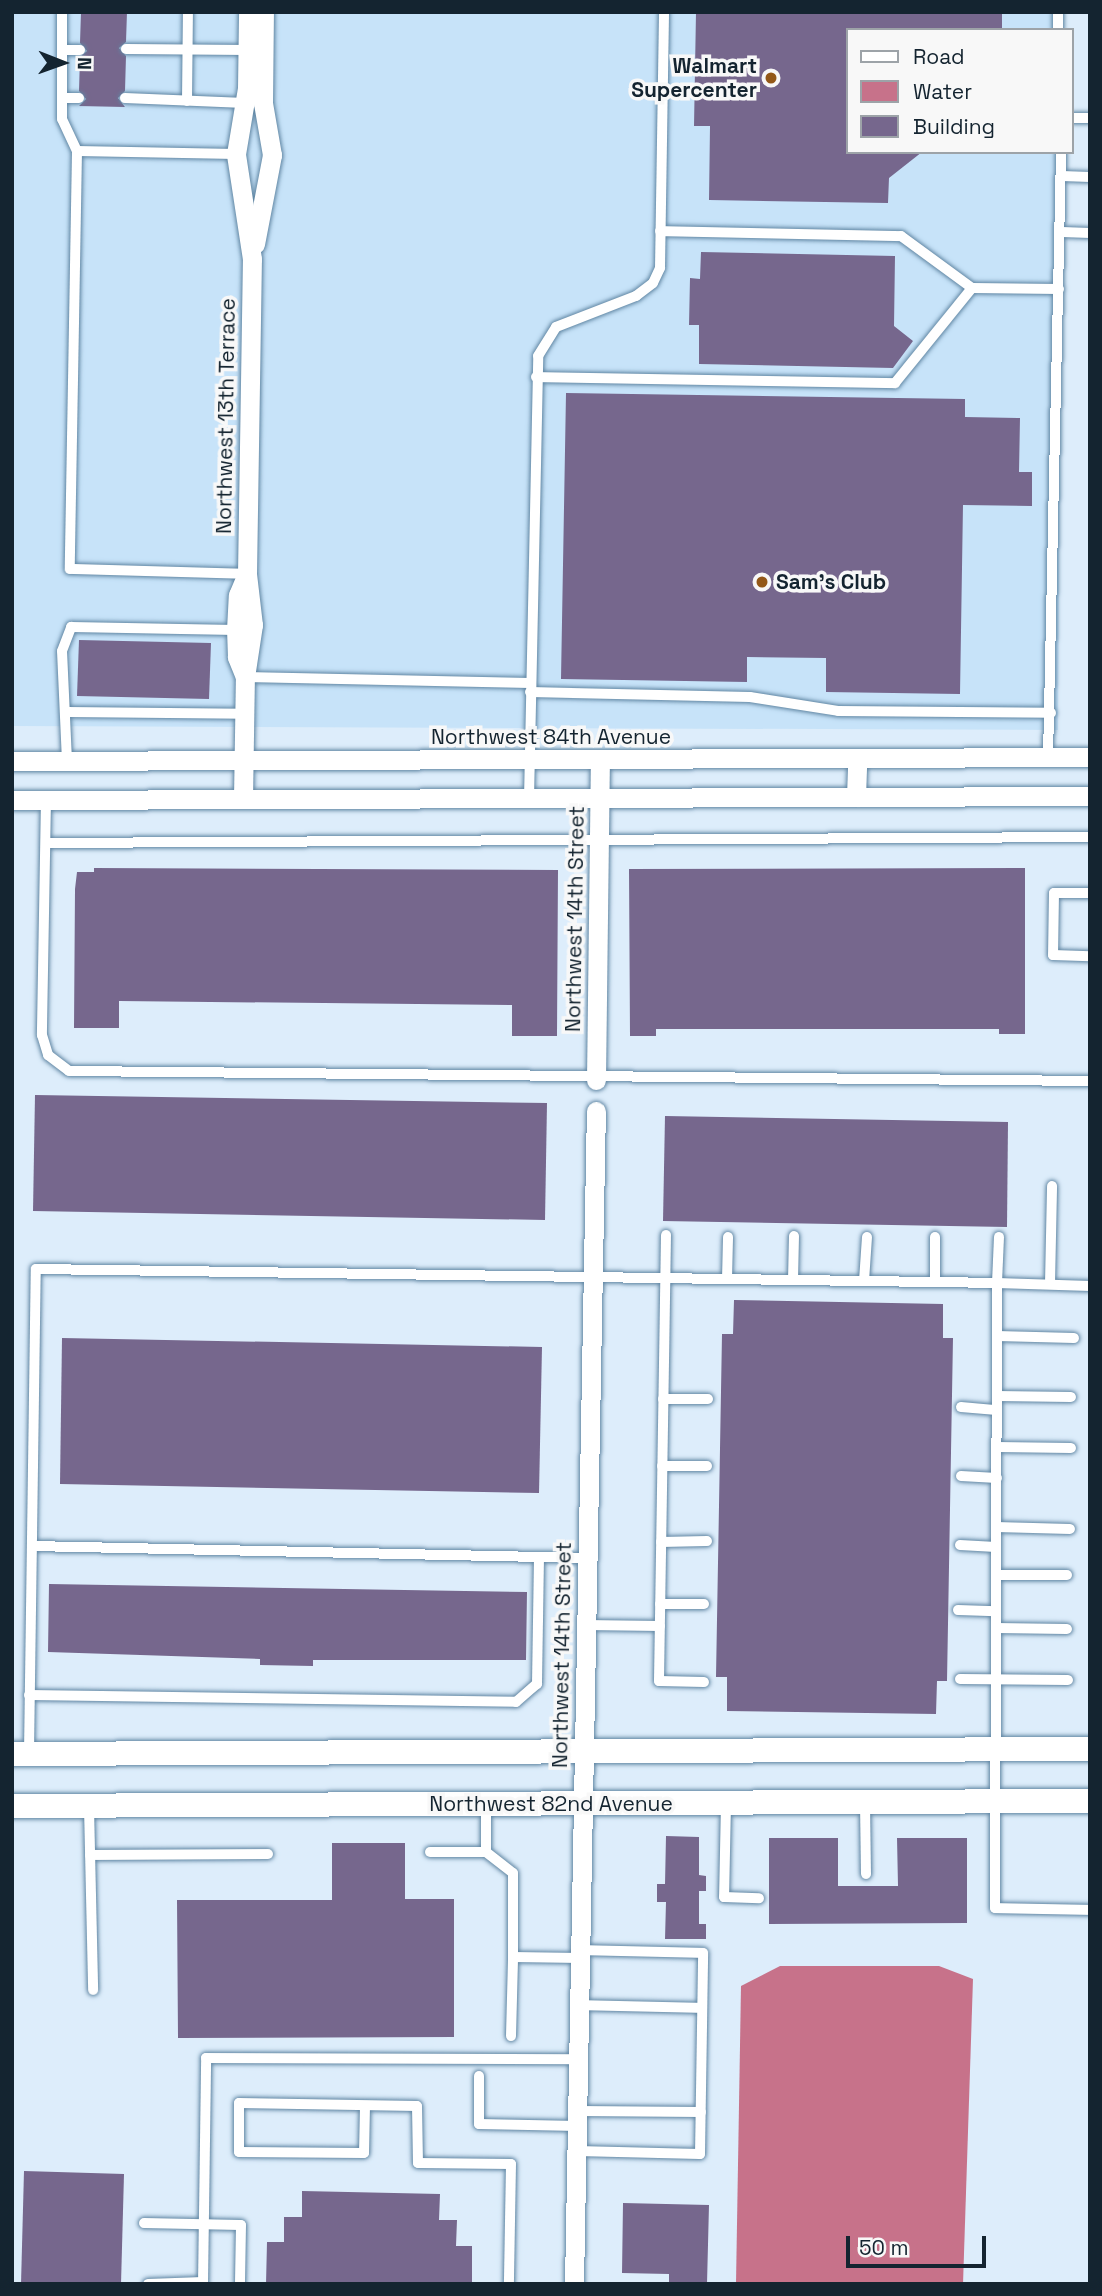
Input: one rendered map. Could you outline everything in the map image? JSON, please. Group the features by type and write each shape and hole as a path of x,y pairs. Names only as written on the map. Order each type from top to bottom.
{"street":[{"name":"Northwest 13th Terrace","path":"248,12 272,155 252,259"},
{"name":"Northwest 13th Terrace","path":"243,799 245,677 253,625 247,574 252,259 236,154 264,12"},
{"name":"Northwest 13th Terrace","path":"245,677 237,657 236,630 238,595 247,574"},
{"name":"Northwest 84th Avenue","path":"12,761 1090,757"},
{"path":"856,797 857,759"},
{"name":"Northwest 14th Street","path":"596,1080 600,760"},
{"path":"12,800 1090,796"},
{"name":"Northwest 14th Street","path":"574,2284 596,1111"},
{"path":"20,1754 1090,1749"},
{"name":"Northwest 82nd Avenue","path":"12,1806 1090,1801"}],"lane":[{"path":"62,12 62,118 77,151 70,569 247,574"},
{"path":"187,101 188,12"},
{"path":"529,799 536,377 542,344 556,327 636,296 653,283 660,268 664,12"},
{"path":"126,49 256,50"},
{"path":"62,50 80,50"},
{"path":"62,98 79,98"},
{"path":"125,99 245,103"},
{"path":"77,151 236,154"},
{"path":"1048,758 1062,232 1061,154"},
{"path":"1062,176 1090,177"},
{"path":"660,231 901,236 972,288 1059,289"},
{"path":"1062,232 1090,233"},
{"path":"536,377 895,383 972,288"},
{"path":"67,761 67,712 61,689 62,651 71,627 236,630"},
{"path":"245,677 750,697 838,710 1051,713"},
{"path":"67,712 244,714"},
{"path":"46,799 48,843 42,1035 48,1055 62,1069 596,1080 1090,1080"},
{"path":"48,843 1090,837"},
{"path":"1090,893 1054,893 1053,955 1090,956"},
{"path":"1050,1284 1052,1186"},
{"path":"666,1236 659,1681 704,1682"},
{"path":"793,1280 794,1236"},
{"path":"727,1279 728,1237"},
{"path":"864,1281 867,1237"},
{"path":"935,1237 935,1282"},
{"path":"999,1237 995,1908 1090,1910"},
{"path":"20,1754 29,1695 36,1269 1090,1286"},
{"path":"997,1336 1074,1338"},
{"path":"997,1396 1072,1397"},
{"path":"663,1399 708,1399"},
{"path":"961,1407 997,1410"},
{"path":"997,1447 1071,1448"},
{"path":"662,1466 707,1466"},
{"path":"961,1476 996,1478"},
{"path":"996,1527 1070,1529"},
{"path":"661,1542 707,1541"},
{"path":"960,1545 996,1546"},
{"path":"32,1546 587,1558"},
{"path":"29,1695 516,1702 537,1684 540,1557"},
{"path":"996,1575 1067,1575"},
{"path":"660,1604 704,1604"},
{"path":"958,1610 996,1611"},
{"path":"585,1625 660,1626"},
{"path":"996,1628 1068,1629"},
{"path":"960,1679 1068,1680"},
{"path":"865,1802 866,1874"},
{"path":"726,1803 724,1897 760,1898"},
{"path":"486,1804 486,1852"},
{"path":"89,1806 93,1990"},
{"path":"430,1852 486,1852 513,1873 512,2036"},
{"path":"90,1855 268,1854"},
{"path":"513,1957 703,1952 701,2154 577,2151"},
{"path":"580,2006 702,2008"},
{"path":"148,2284 203,2283 206,2058 579,2059"},
{"path":"479,2076 479,2124 701,2112"},
{"path":"365,2106 364,2154 239,2152 239,2103 417,2106 418,2163 511,2164 509,2284"},
{"path":"144,2223 241,2225 240,2284"}],"shaded area":[{"path":"12,12 1063,12 1063,28 846,28 846,154 1062,154 1058,730 12,726"}],"water":[{"path":"780,1966 939,1966 973,1979 963,2284 736,2284 741,1986"}],"building":[{"path":"81,12 127,12 126,42 119,48 126,56 125,91 118,98 125,107 79,106 86,99 79,91 80,57 87,51 80,43"},
{"name":"Walmart Supercenter","path":"696,12 1002,12 1002,28 846,28 846,154 919,154 889,178 888,203 709,200 710,126 694,126"},
{"path":"701,252 895,256 894,326 913,341 893,368 699,364 699,325 689,325 690,278 700,279"},
{"name":"Sam's Club","path":"566,393 965,399 965,417 1020,418 1019,472 1032,472 1032,506 963,505 960,694 826,692 826,658 747,657 747,682 561,679"},
{"path":"79,640 211,643 209,699 77,696"},
{"path":"94,868 558,870 557,1036 512,1036 512,1005 119,1001 119,1028 74,1028 77,872 94,872"},
{"path":"1025,868 1025,1034 999,1034 999,1029 656,1029 656,1036 630,1036 629,869"},
{"path":"35,1095 547,1103 545,1220 33,1211"},
{"path":"665,1116 1008,1122 1007,1227 663,1221"},
{"path":"734,1300 943,1304 943,1338 953,1338 947,1681 937,1681 936,1714 727,1711 727,1677 716,1677 722,1334 733,1334"},
{"path":"62,1338 542,1347 539,1493 60,1484"},
{"path":"49,1584 527,1592 526,1660 313,1660 313,1666 260,1665 260,1659 48,1652"},
{"path":"666,1836 699,1837 699,1875 706,1876 706,1891 699,1891 699,1924 706,1924 706,1939 665,1939 666,1902 657,1902 657,1884 665,1884"},
{"path":"769,1838 838,1838 838,1886 898,1886 897,1838 967,1838 967,1923 769,1924"},
{"path":"332,1843 405,1843 405,1899 454,1899 454,2037 178,2038 177,1900 332,1900"},
{"path":"24,2171 124,2174 121,2284 21,2284"},
{"path":"302,2191 440,2194 439,2220 457,2220 456,2246 472,2246 472,2284 266,2284 267,2242 284,2242 284,2217 302,2217"},
{"path":"623,2203 709,2205 707,2284 669,2284 669,2274 622,2273"}],"place":[{"name":"Walmart Supercenter","path":"771,78"},
{"name":"Sam's Club","path":"762,582"}]}
